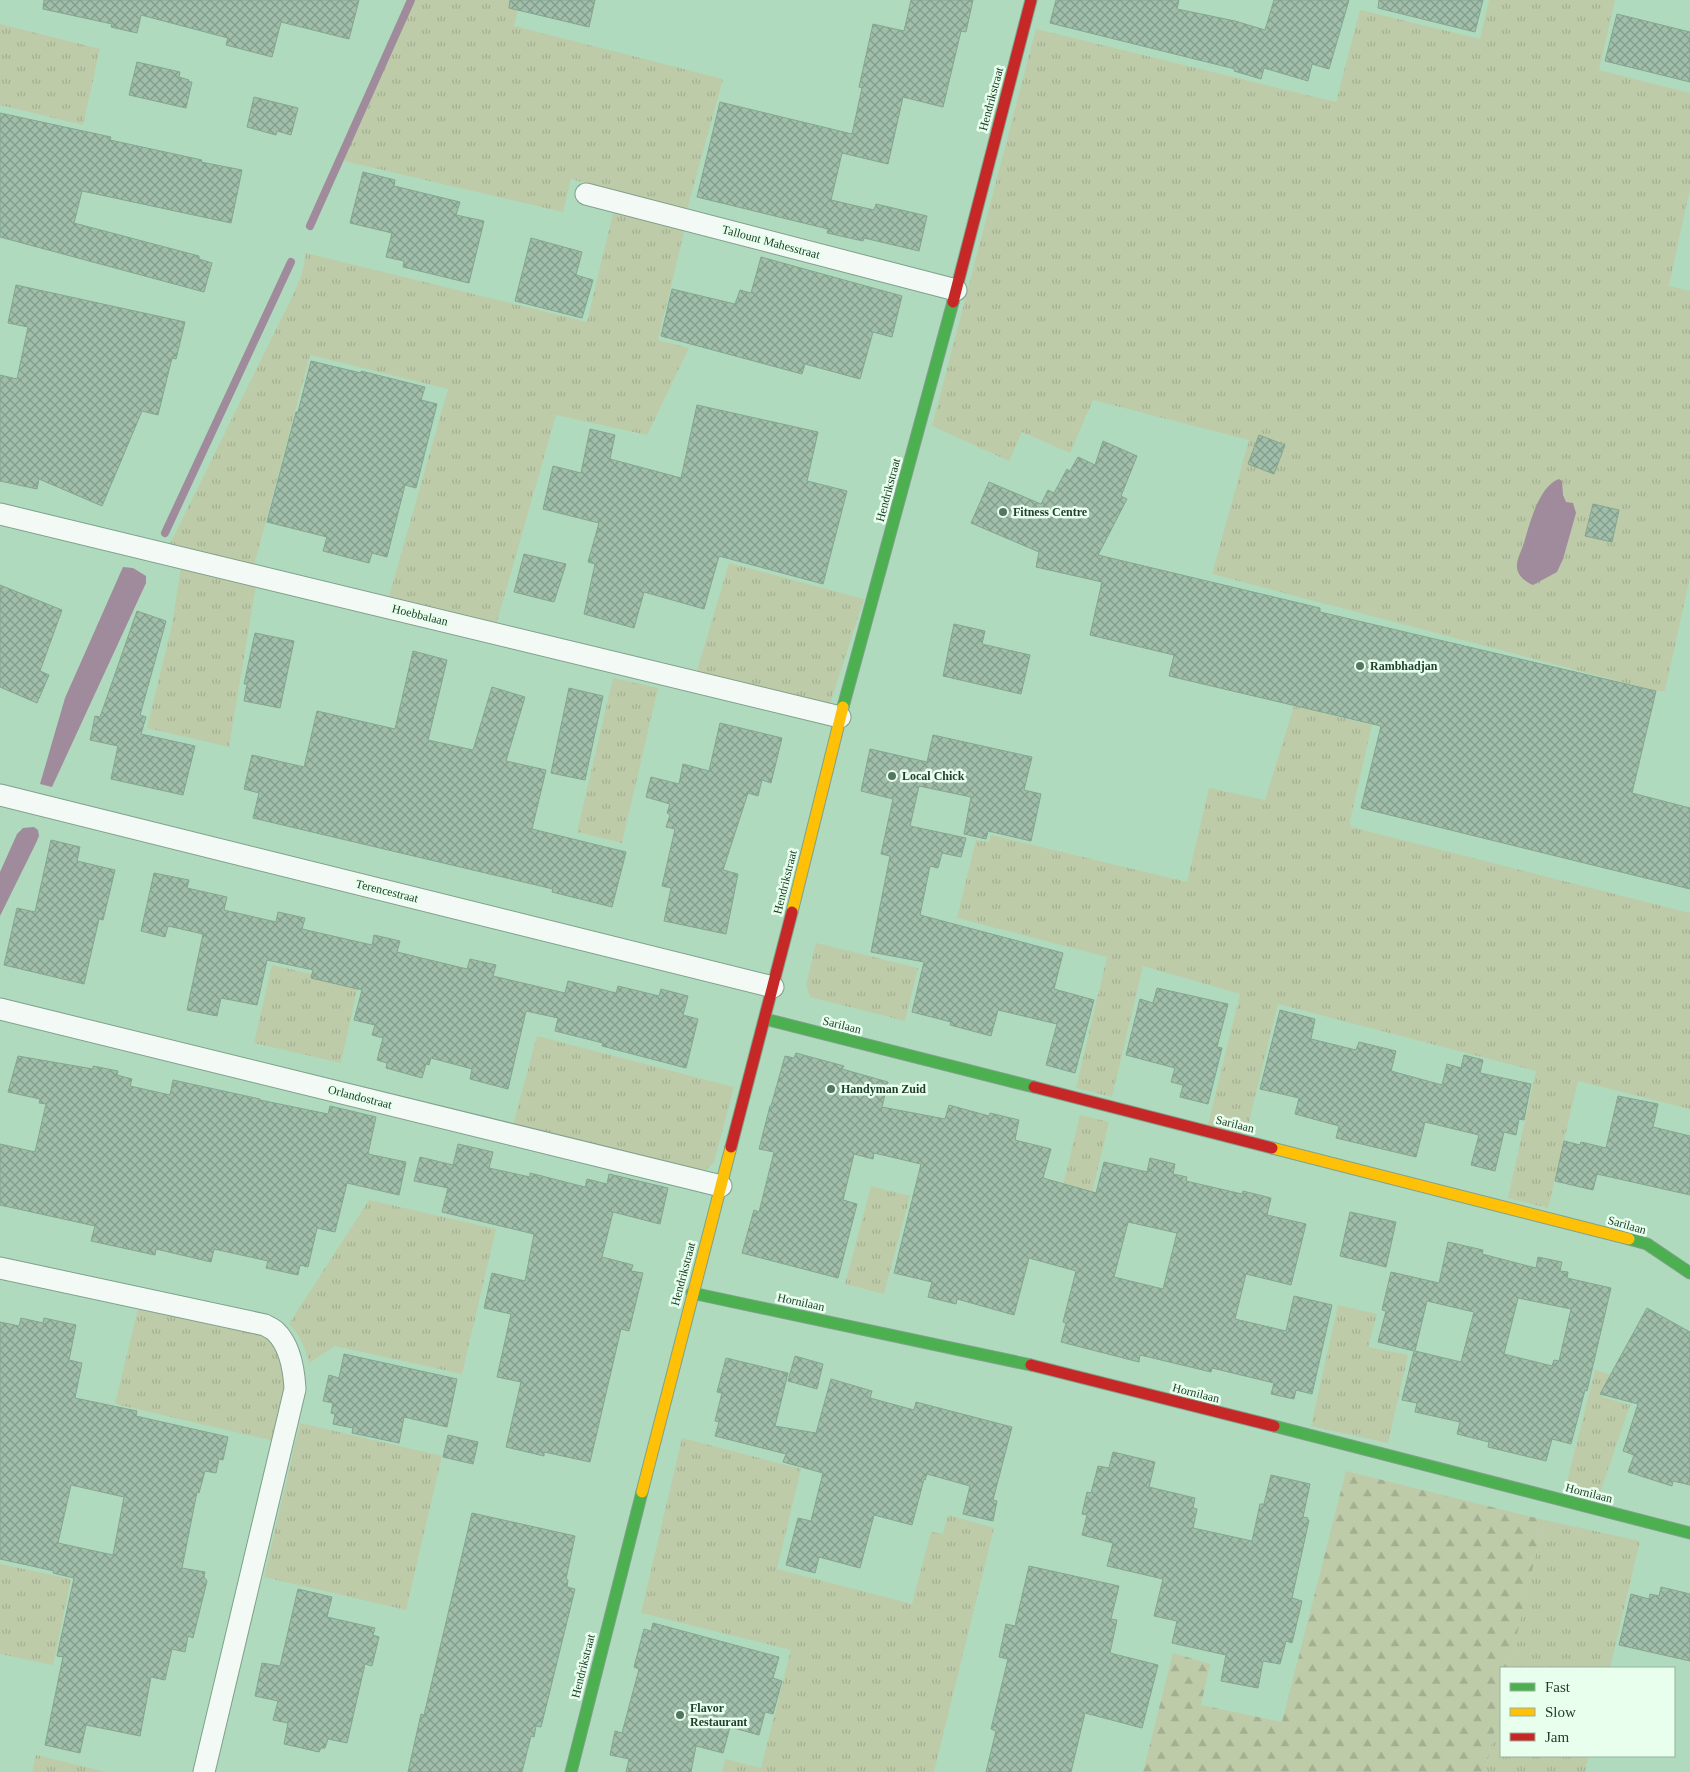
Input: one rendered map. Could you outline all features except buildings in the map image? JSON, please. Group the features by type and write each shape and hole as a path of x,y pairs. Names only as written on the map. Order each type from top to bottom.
{"street":[{"name":"Hendrikstraat","path":"571,1772 692,1293 765,1019 840,717 956,290 1031,0"},
{"name":"Tallount Mahesstraat","path":"586,194 956,290"},
{"name":"Hoebbalaan","path":"0,514 840,717"},
{"name":"Terencestraat","path":"0,795 773,987"},
{"name":"Orlandostraat","path":"0,1009 721,1186"},
{"name":"Sarilaan","path":"765,1019 1647,1244 1690,1273"},
{"path":"0,1268 265,1325 275,1331 284,1344 291,1360 295,1374 295,1388 204,1772"},
{"name":"Hornilaan","path":"692,1293 1053,1370 1690,1533"}],"green space":[{"path":"411,0 520,0 514,26 723,79 687,210 571,179 563,212 340,160"},
{"path":"1489,0 1615,0 1599,70 1690,93 1690,188 1669,286 1690,291 1690,577 1665,691 1656,691 1212,574 1249,440 1093,400 1070,453 1022,432 1009,461 932,426 1036,29 1336,102 1360,10 1480,39"},
{"path":"0,24 100,49 83,125 0,105"},
{"path":"614,209 685,228 658,340 689,348 647,435 556,415 496,625 388,600 448,389 310,355 254,566 169,546 295,291 302,273 306,253 587,322"},
{"path":"729,563 864,599 830,704 696,674"},
{"path":"181,567 256,585 229,747 147,728 172,625"},
{"path":"613,678 658,688 622,843 577,832"},
{"path":"1294,706 1372,725 1350,821 1351,827 1690,913 1690,1109 1578,1081 1548,1208 1508,1198 1536,1071 1278,1004 1246,1134 1208,1125 1240,994 1143,966 1112,1097 1076,1088 1107,957 957,918 976,840 989,842 991,835 1187,882 1209,788 1265,800"},
{"path":"816,943 918,968 905,1021 810,997 806,985"},
{"path":"272,965 358,985 341,1063 254,1043"},
{"path":"537,1036 734,1087 714,1162 707,1169 697,1170 513,1125"},
{"path":"1080,1115 1109,1122 1083,1230 1054,1223"},
{"path":"871,1186 910,1196 884,1294 845,1284"},
{"path":"369,1200 496,1229 462,1374 335,1346 309,1363 302,1342 289,1324"},
{"path":"139,1305 263,1330 279,1350 288,1378 274,1441 115,1404"},
{"path":"1338,1305 1377,1314 1368,1347 1408,1355 1388,1443 1311,1426"},
{"path":"1595,1370 1609,1374 1602,1397 1630,1405 1598,1499 1565,1490"},
{"path":"300,1423 442,1456 406,1610 264,1577"},
{"path":"682,1438 801,1469 777,1569 912,1604 931,1532 943,1534 948,1515 994,1528 934,1772 722,1772 725,1759 761,1768 791,1650 641,1613"},
{"path":"1346,1471 1544,1520 1509,1667 1500,1667 1500,1706 1485,1772 1143,1772 1173,1653 1210,1664 1201,1705 1282,1722"},
{"path":"1544,1520 1640,1541 1610,1667 1509,1667"},
{"path":"0,1564 71,1579 53,1665 0,1654"},
{"path":"1500,1706 1500,1757 1589,1757 1585,1772 1485,1772"},
{"path":"36,1755 106,1772 32,1772"}],"shaded area":[{"path":"1559,479 1562,481 1563,495 1566,502 1573,503 1576,513 1563,559 1557,572 1533,585 1524,580 1520,574 1517,568 1518,560 1531,518 1540,498 1552,483"},
{"path":"123,567 133,568 146,576 146,583 52,787 40,784 65,698"},
{"path":"34,827 38,830 39,836 0,916 0,872 17,834 23,828"}],"waterway":[{"path":"310,226 411,0"},
{"path":"165,533 291,262"}],"traffic: fast":[{"path":"843,707 953,302"},
{"path":"765,1019 1034,1087"},
{"path":"1629,1239 1647,1244 1690,1273"},
{"path":"692,1293 1031,1365"},
{"path":"1274,1426 1690,1533"},
{"path":"571,1772 642,1492"}],"traffic: slow":[{"path":"792,912 843,707"},
{"path":"642,1492 731,1147"},
{"path":"1272,1148 1629,1239"}],"traffic: jam":[{"path":"953,302 1031,0"},
{"path":"731,1147 792,912"},
{"path":"1034,1087 1272,1148"},
{"path":"1031,1365 1274,1426"}],"place":[{"name":"Fitness Centre","path":"1003,512"},
{"name":"Rambhadjan","path":"1360,666"},
{"name":"Local Chick","path":"892,776"},
{"name":"Handyman Zuid","path":"831,1089"},
{"name":"Flavor Restaurant","path":"680,1715"}]}
